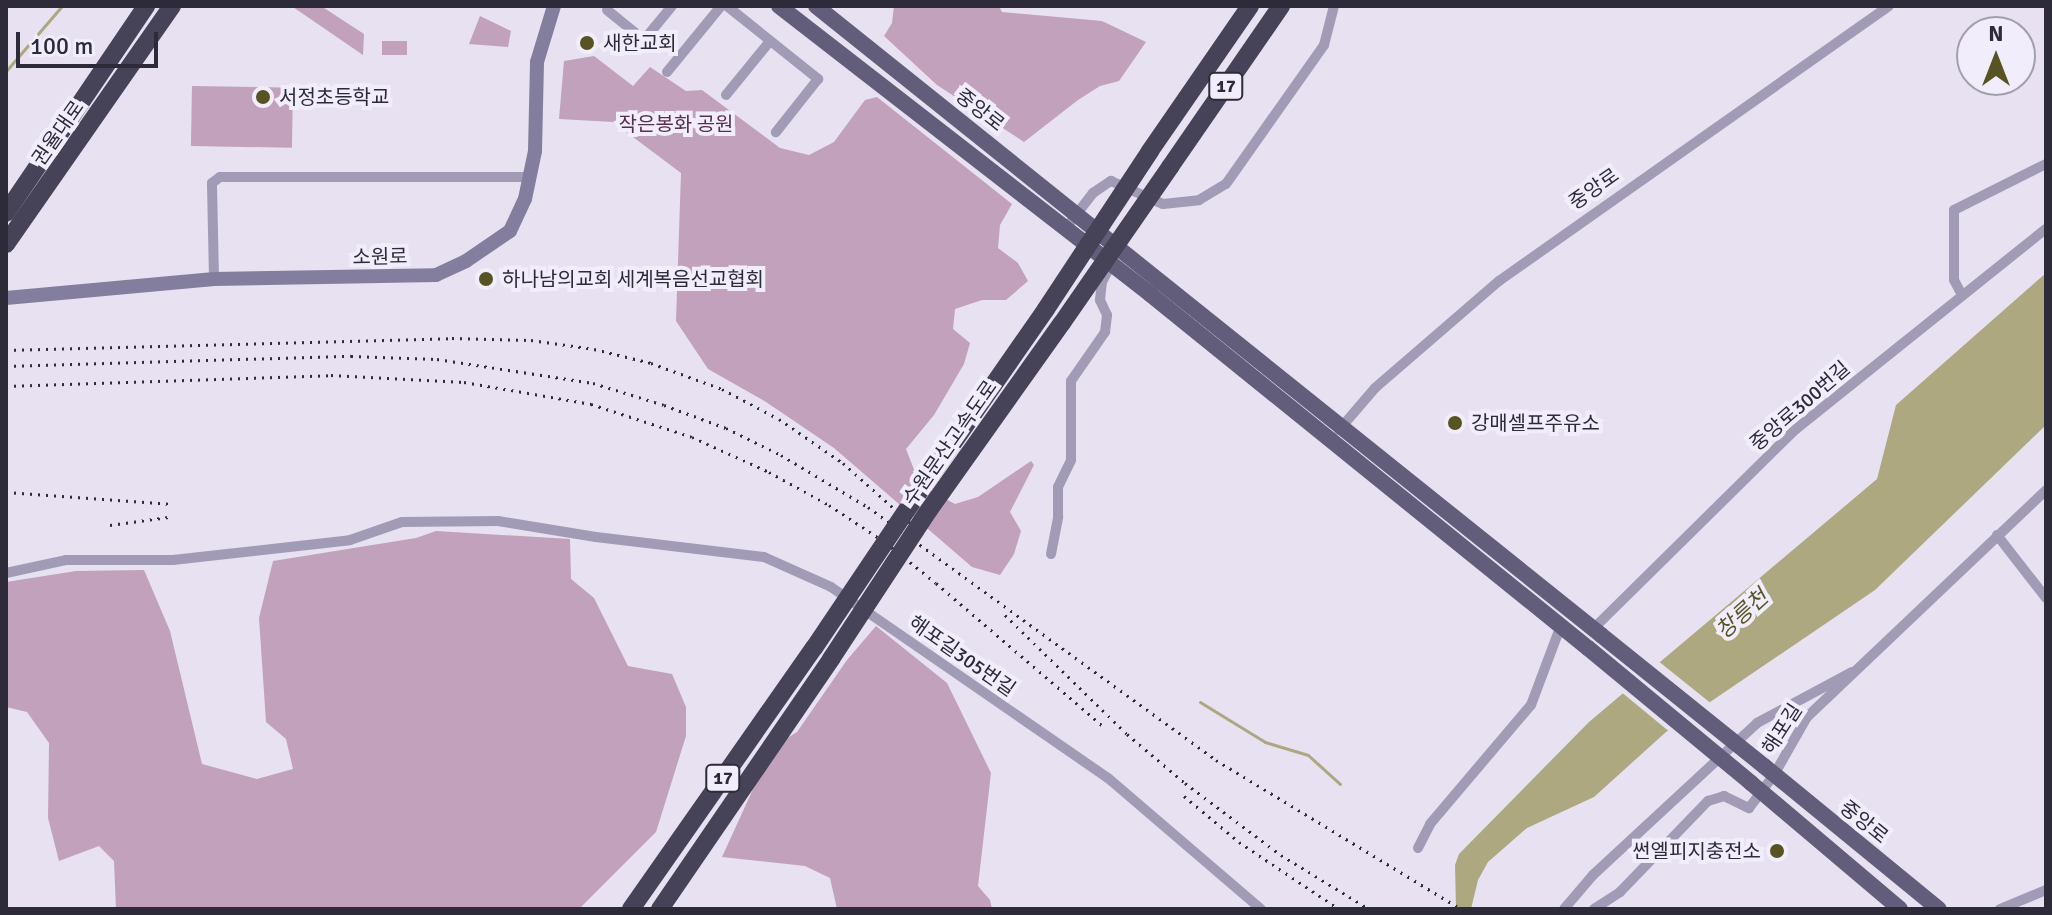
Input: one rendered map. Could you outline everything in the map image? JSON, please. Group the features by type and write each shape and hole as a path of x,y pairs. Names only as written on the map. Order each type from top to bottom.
{"highway":[{"path":"64,126 134,6"},
{"name":"권율대로","path":"6,213 146,6"},
{"name":"권율대로","path":"6,244 172,6"},
{"path":"78,142 186,6"},
{"name":"수원문산고속도로","path":"660,909 831,659 922,505 1046,309 1250,6"},
{"name":"수원문산고속도로","path":"631,909 814,648 1062,323 1281,6"},
{"name":"수원문산고속도로","path":"624,909 658,870"}],"main road":[{"name":"소원로","path":"6,298 214,279 436,275 489,248 510,231 531,177 537,62 554,6"},
{"name":"중앙로","path":"779,6 1597,632 1939,909"},
{"name":"중앙로","path":"816,6 1078,213 1560,628 1588,648 1900,909"}],"street":[{"path":"606,7 644,40 672,6"},
{"path":"667,72 721,6"},
{"path":"727,6 818,79 776,132"},
{"path":"1066,228 1093,193 1111,181 1163,204 1199,200 1226,184 1324,45 1334,6"},
{"name":"중앙로","path":"1335,433 1375,388 1499,281 1889,6"},
{"path":"726,95 770,41"},
{"path":"1962,295 1954,280 1954,210 2046,164"},
{"path":"214,279 212,183 220,177 531,177"},
{"name":"중앙로300번길","path":"1597,632 1796,429 2046,229"},
{"path":"1051,554 1058,517 1058,487 1071,460 1071,381 1105,332 1107,315 1100,300 1102,282 1112,263"},
{"name":"해포길","path":"1756,787 1807,717 2046,490"},
{"name":"해포길305번길","path":"6,573 66,560 173,560 350,540 402,522 498,521 596,537 764,557 831,587 1108,778 1261,909"},
{"path":"1997,535 2046,598"},
{"path":"1418,848 1430,824 1531,705 1560,628"},
{"path":"1564,909 1593,875 1757,723 1867,663"},
{"path":"1594,909 1620,892 1708,801 1724,796 1749,808 1756,787"},
{"path":"2000,909 2046,890"}],"green space":[{"path":"321,6 364,34 363,55 293,7"},
{"path":"894,6 999,6 1002,12 1102,21 1146,42 1119,81 1100,86 1078,100 1024,142 937,85 884,36 892,23"},
{"path":"480,16 511,31 508,47 469,44"},
{"path":"382,41 407,41 407,55 382,55"},
{"name":"작은봉화 공원","path":"594,56 633,86 650,67 686,91 702,90 780,148 809,155 834,142 865,100 877,97 1012,204 1000,225 998,248 1018,263 1028,281 1006,300 982,300 955,309 953,329 970,343 964,364 934,415 906,449 920,485 955,504 978,497 1031,461 1034,465 1010,512 1021,531 1014,554 1000,575 972,567 834,448 766,402 708,369 676,321 681,173 613,122 559,119 564,61"},
{"path":"192,86 293,88 292,148 191,146"},
{"path":"436,531 570,539 571,579 594,598 628,666 672,674 686,707 686,736 656,832 579,909 116,909 114,861 99,846 59,861 48,818 49,743 27,712 6,707 6,582 76,571 144,570 170,631 202,764 257,779 293,769 286,739 266,722 259,618 273,561 416,538"},
{"path":"876,626 947,683 991,773 978,886 990,900 992,909 837,909 830,878 805,866 722,857 759,776 781,742 797,732 847,660"}],"water":[{"name":"창릉천","path":"2046,273 2046,425 1875,590 1666,732 1594,797 1527,828 1488,862 1478,880 1471,909 1456,909 1455,865 1459,854 1589,722 1877,479 1896,405"}],"pier":[{"path":"1657,660 1713,705 1671,733 1620,691"}],"waterway":[{"path":"6,71 62,6"},
{"path":"1200,702 1265,742 1308,755 1340,784"}],"railway":[{"path":"6,350 452,338 531,340 594,349 651,363 722,389 779,419 843,463 926,537"},
{"path":"6,366 351,356 437,359 593,383 726,428 781,455 868,507 1216,760 1461,909"},
{"path":"6,386 331,375 464,382 591,404 692,437 769,472 829,505 885,542 936,583 1105,728"},
{"path":"6,492 173,504"},
{"path":"110,525 168,517"},
{"path":"1005,615 1127,734 1185,783 1281,855 1369,909"},
{"path":"1184,796 1239,842 1339,909"}],"place":[{"name":"새한교회","path":"587,43"},
{"name":"서정초등학교","path":"263,97"},
{"name":"하나남의교회 세계복음선교협회","path":"486,279"},
{"name":"강매셀프주유소","path":"1455,423"},
{"name":"썬엘피지충전소","path":"1777,851"}]}
